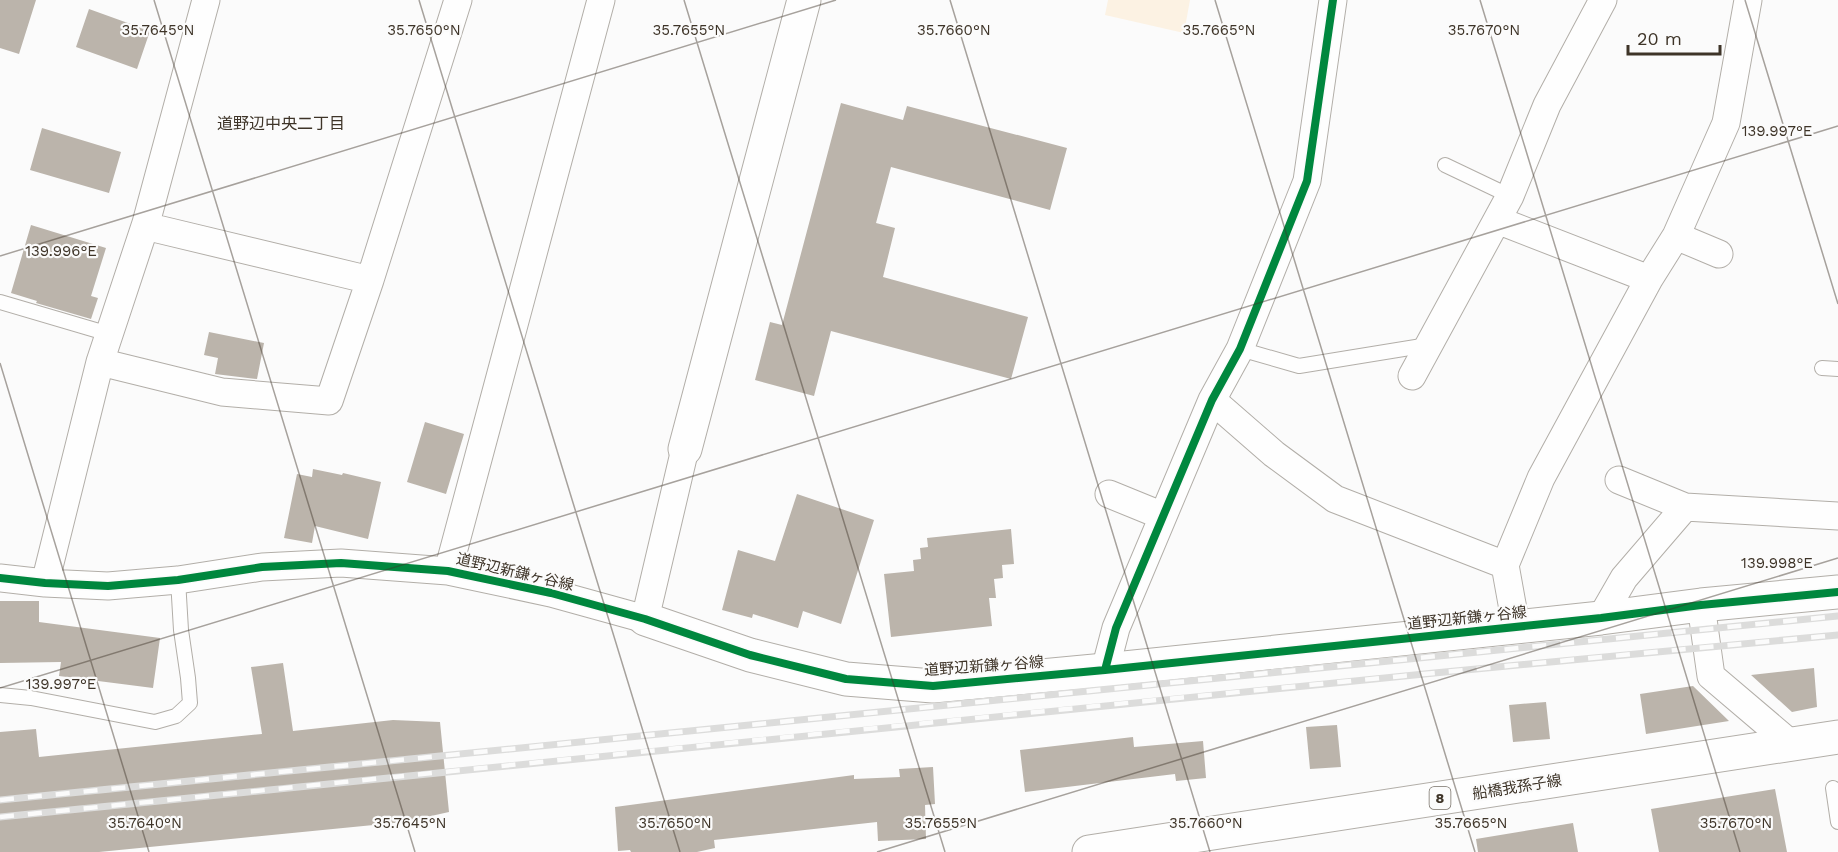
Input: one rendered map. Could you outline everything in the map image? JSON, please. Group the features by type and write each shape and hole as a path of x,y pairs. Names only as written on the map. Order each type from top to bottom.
{"street":[{"path":"45,583 100,362 145,226 206,0"},
{"path":"100,362 222,392 329,401 370,280 458,0"},
{"path":"448,571 601,0"},
{"path":"645,619 685,449 804,0"},
{"path":"1105,670 1116,628 1212,400 1240,349 1307,181 1333,0"},
{"path":"1516,626 1505,565 1541,478 1649,279 1676,236 1726,123 1748,0"},
{"path":"1412,376 1510,195 1547,105 1599,1"},
{"path":"1497,220 1649,279"},
{"path":"145,226 370,280"},
{"path":"1676,236 1719,254"},
{"path":"1212,400 1274,454 1335,499 1505,565"},
{"path":"1619,480 1685,507 1838,516"},
{"path":"1109,494 1163,516"},
{"path":"1601,618 1624,578 1685,507"},
{"name":"道野辺新鎌ヶ谷線","path":"0,578 108,586 178,580 262,567 341,563 448,571 551,593 645,619 750,655 846,680 933,686 1105,670 1838,592"},
{"path":"1701,605 1711,676 1791,744"},
{"name":"船橋我孫子線","path":"1089,852 1838,737"}],"lane":[{"path":"1446,165 1510,195"},
{"path":"0,302 109,334"},
{"path":"1240,349 1299,366 1428,345"},
{"path":"1822,368 1838,369"},
{"path":"0,695 31,698 155,722 176,716 190,703 181,630 178,580"},
{"path":"1833,788 1838,822"}],"shaded area":[{"path":"1108,0 1190,0 1184,33 1105,15"}],"building":[{"path":"0,0 36,0 19,54 0,48"},
{"path":"89,9 150,31 137,69 76,47"},
{"path":"841,103 903,120 907,106 1067,148 1050,210 891,167 876,223 895,228 883,277 1028,317 1011,379 831,331 814,396 755,380 770,322 782,325"},
{"path":"42,128 121,152 109,193 30,170"},
{"path":"31,225 106,248 91,296 98,298 91,319 11,293"},
{"path":"209,332 264,343 257,379 215,374 218,358 204,355"},
{"path":"425,422 464,434 446,494 407,482"},
{"path":"313,469 381,482 368,539 315,526 312,543 284,538 297,474 312,477"},
{"path":"797,494 874,520 841,624 803,611 798,628 753,614 752,618 722,610 738,550 775,561"},
{"path":"1011,529 1014,564 1002,565 1003,578 994,579 996,598 989,598 992,626 891,637 884,574 914,571 913,560 921,559 920,548 928,547 927,538"},
{"path":"0,601 39,601 39,622 160,638 153,688 59,676 61,662 0,663"},
{"path":"283,663 293,731 393,720 440,722 449,812 404,822 99,852 0,852 0,732 36,729 39,757 262,734 251,667"},
{"path":"1814,668 1817,707 1792,712 1751,675"},
{"path":"1693,686 1729,721 1646,734 1640,694"},
{"path":"1546,702 1550,739 1513,742 1509,705"},
{"path":"1337,725 1341,767 1310,769 1306,727"},
{"path":"1133,737 1134,747 1203,741 1206,778 1176,781 1175,774 1025,792 1020,750"},
{"path":"933,767 935,804 925,805 926,839 878,841 877,822 714,840 715,848 697,852 618,851 615,807 854,775 854,779 900,777 899,769"},
{"path":"1775,789 1787,852 1659,852 1651,809"},
{"path":"1573,823 1578,852 1478,852 1476,839"}],"railway":[{"path":"0,800 1838,616"},
{"path":"0,817 1149,701 1838,635"}],"cycle path":[{"path":"1105,670 1116,628 1212,400 1240,349 1307,181 1333,0"},
{"path":"0,578 108,586 178,580 262,567 341,563 448,571 551,593 645,619 750,655 846,679 933,686 1105,670 1838,592"}],"district":[{"name":"道野辺中央二丁目","path":"281,123"}]}
